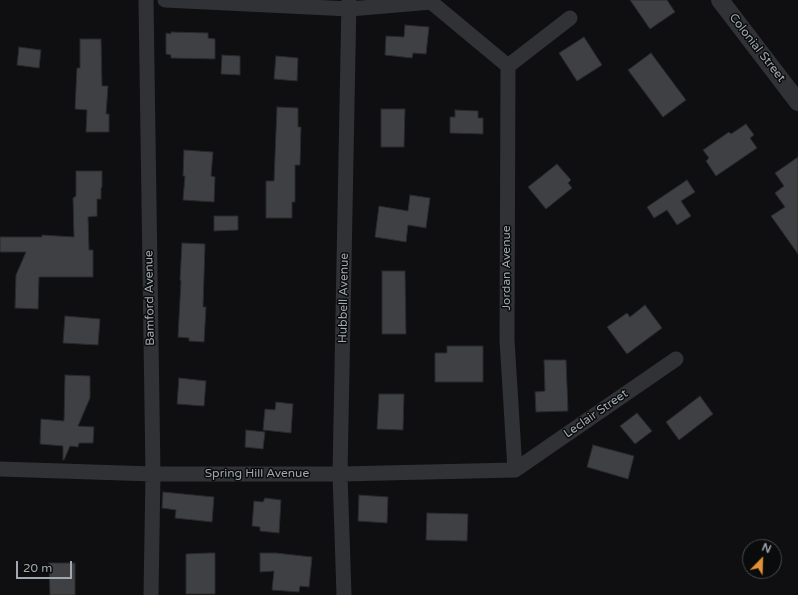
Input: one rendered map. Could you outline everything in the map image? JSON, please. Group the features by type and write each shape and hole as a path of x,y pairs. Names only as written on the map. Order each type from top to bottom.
{"street":[{"name":"Bamford Avenue","path":"146,0 152,474 151,595"},
{"path":"165,0 349,5 432,1 508,66 570,18"},
{"name":"Colonial Street","path":"720,0 796,99"},
{"name":"Hubbell Avenue","path":"344,595 340,474 349,5"},
{"name":"Jordan Avenue","path":"508,66 507,340 515,470"},
{"name":"Leclair Street","path":"515,470 676,359"},
{"name":"Spring Hill Avenue","path":"0,469 152,474 340,474 515,470"}],"building":[{"path":"630,0 667,0 675,12 650,29"},
{"path":"405,25 429,27 426,54 413,53 412,58 385,55 386,36 404,37"},
{"path":"171,32 208,33 208,38 215,39 215,59 171,58 171,55 166,54 166,33 171,34"},
{"path":"584,37 602,65 577,81 559,53"},
{"path":"80,39 101,39 102,86 108,86 106,114 109,114 109,132 86,132 87,110 75,109 77,68 80,68"},
{"path":"19,47 41,50 39,68 17,65"},
{"path":"651,53 686,100 663,117 628,70"},
{"path":"222,55 240,56 240,75 221,74"},
{"path":"276,56 298,58 297,81 274,79"},
{"path":"277,107 298,108 298,127 301,127 300,165 295,165 295,202 292,202 292,218 266,218 266,181 274,181"},
{"path":"381,109 405,109 404,147 381,147"},
{"path":"455,110 478,111 478,118 483,118 483,134 450,133 450,117 455,117"},
{"path":"746,124 754,135 750,138 757,148 716,176 706,161 709,158 703,150 729,132 731,134"},
{"path":"184,150 213,152 211,176 215,177 214,202 183,200 185,176 183,176"},
{"path":"798,157 798,254 771,216 785,207 775,193 784,186 775,173"},
{"path":"557,164 571,180 568,183 572,188 546,209 528,187"},
{"path":"76,171 102,171 101,199 97,199 97,216 88,217 89,250 93,250 93,277 39,277 38,309 15,308 16,275 26,252 0,252 0,237 42,237 42,235 74,237 73,198 76,196"},
{"path":"687,180 695,192 681,201 691,216 677,225 667,210 654,218 647,207"},
{"path":"410,195 430,198 426,228 408,225 406,242 375,237 379,206 408,211"},
{"path":"214,216 238,216 238,230 214,231"},
{"path":"182,243 205,244 203,307 206,307 204,342 189,341 189,338 178,337"},
{"path":"382,271 405,271 406,334 382,334"},
{"path":"645,305 662,328 627,354 607,327 627,313 630,317"},
{"path":"65,316 100,319 98,345 63,343"},
{"path":"447,346 483,346 483,382 435,382 435,353 447,353"},
{"path":"544,360 566,360 568,411 536,412 535,392 545,391"},
{"path":"65,375 90,376 90,398 78,426 94,427 93,443 79,443 78,447 70,446 63,460 63,446 40,444 41,419 64,421"},
{"path":"179,378 206,381 204,406 177,404"},
{"path":"379,394 404,394 403,430 377,429"},
{"path":"700,396 713,414 679,440 666,422"},
{"path":"276,402 293,404 291,433 263,430 265,409 275,410"},
{"path":"637,413 652,431 635,444 620,426"},
{"path":"246,430 265,432 263,449 245,447"},
{"path":"593,445 634,456 628,479 587,467"},
{"path":"163,492 214,497 212,522 175,518 176,510 162,508"},
{"path":"359,495 388,497 387,523 358,521"},
{"path":"265,498 281,500 279,533 260,531 260,527 252,526 254,501 263,502"},
{"path":"427,513 468,514 467,541 426,540"},
{"path":"215,553 215,594 186,594 186,554"},
{"path":"260,553 276,553 312,557 309,587 300,586 299,592 272,590 274,571 260,572"},
{"path":"49,563 75,563 75,595 50,595"}]}
